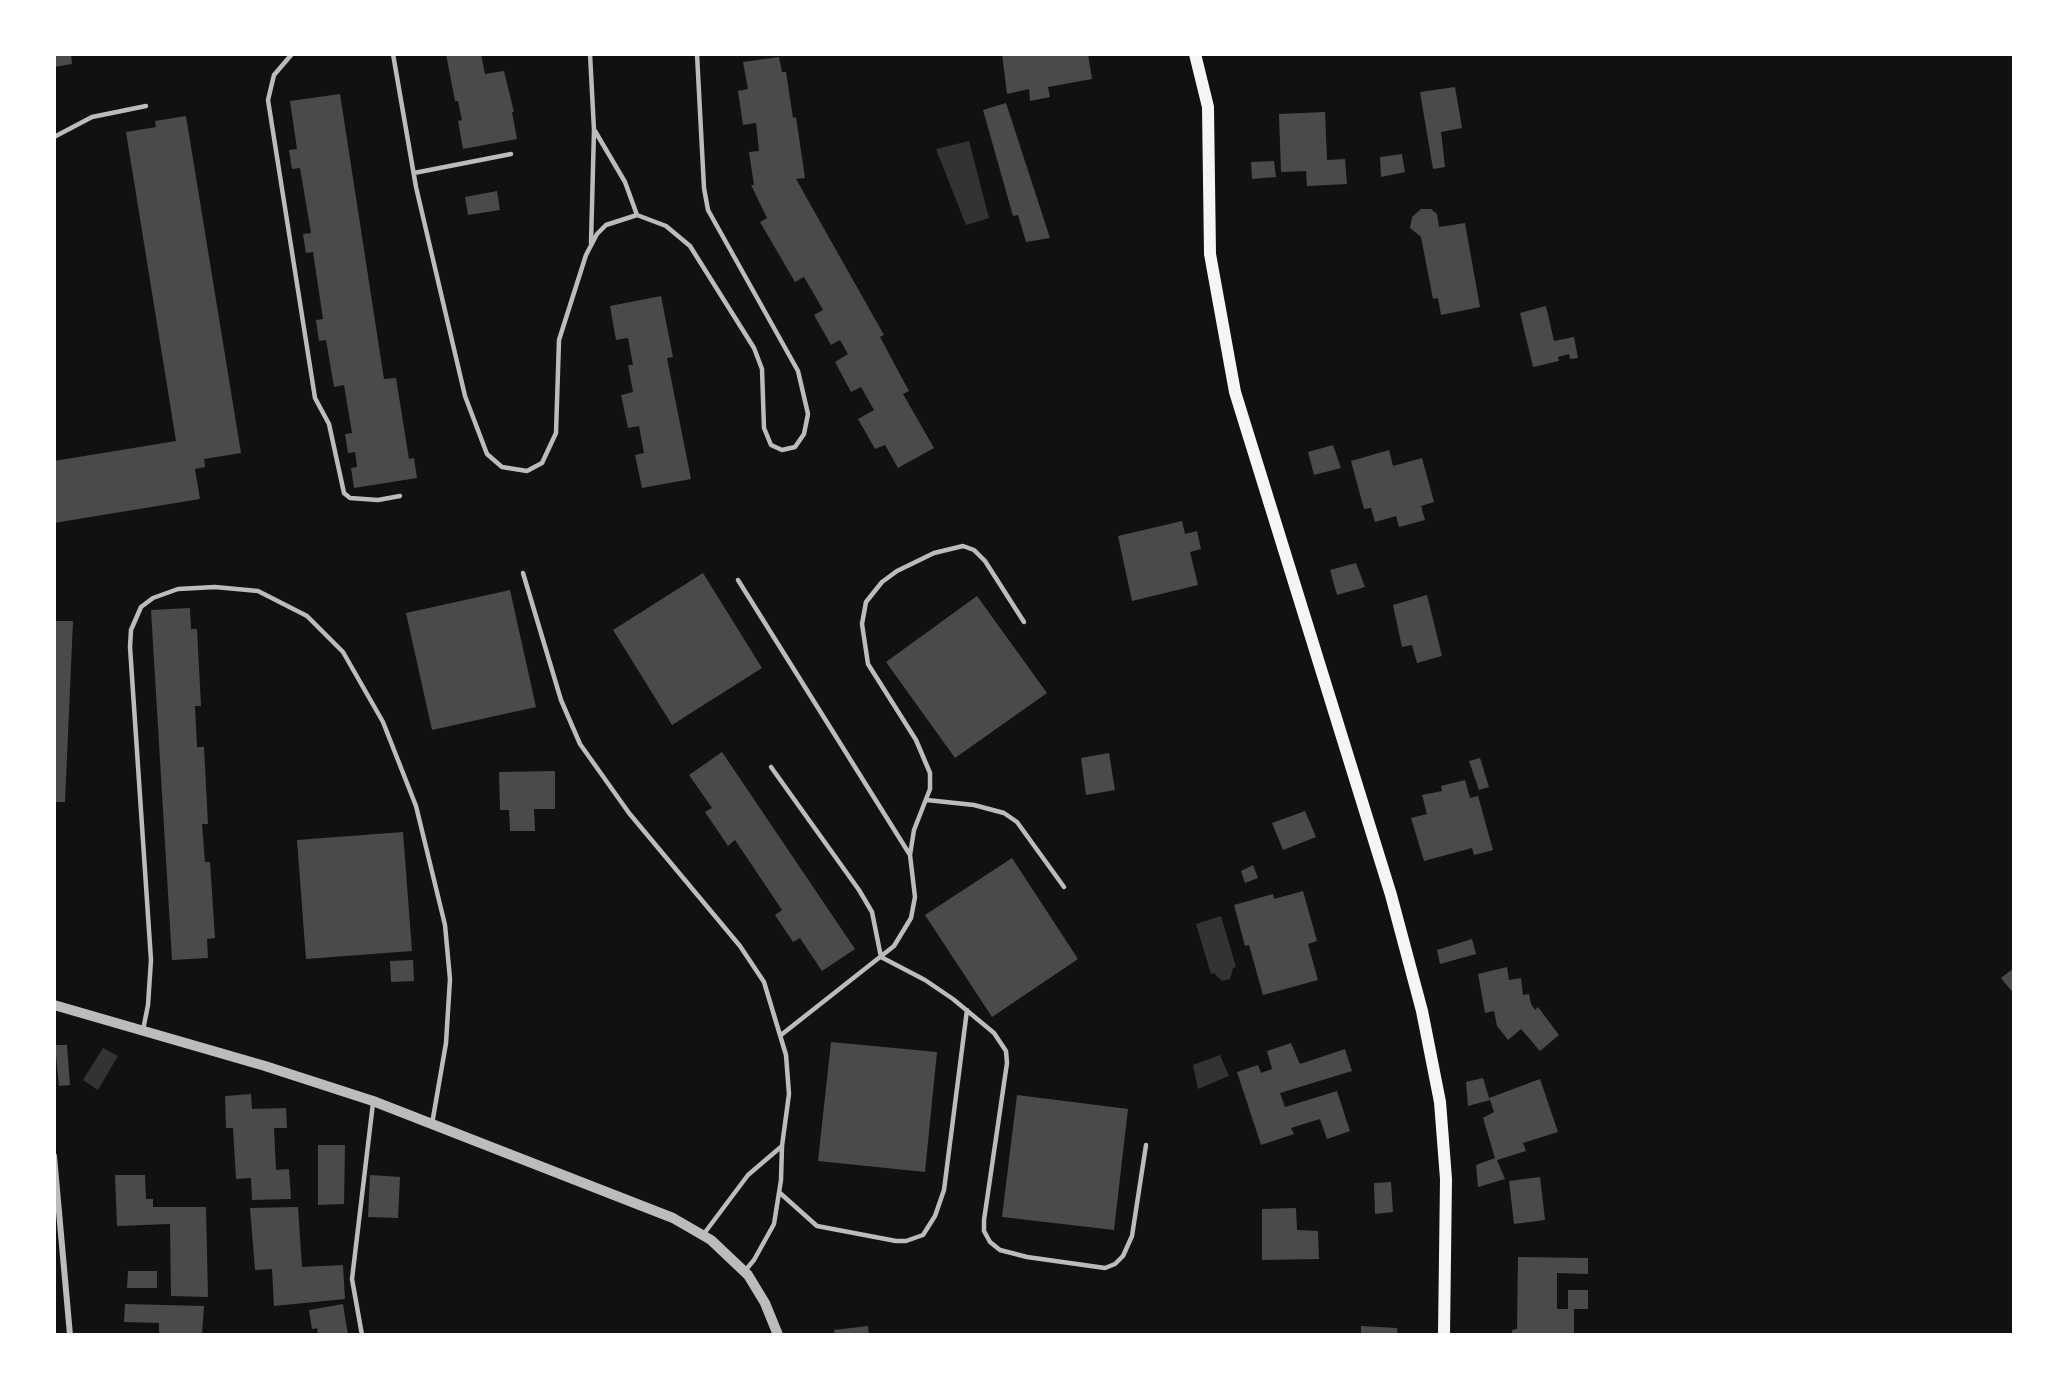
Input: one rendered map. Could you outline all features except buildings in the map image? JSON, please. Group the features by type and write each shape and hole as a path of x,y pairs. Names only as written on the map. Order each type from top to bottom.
{"main road":[{"path":"1195,54 1208,107 1210,254 1234,392 1388,884 1422,1011 1440,1102 1446,1179 1444,1335"}],"street":[{"path":"54,1005 373,1101 651,1209 703,1235 726,1252 744,1272 765,1303 778,1335"},
{"path":"54,1156 70,1335"}],"lane":[{"path":"292,54 274,75 268,100 315,398 329,424 344,493 350,498 378,500 400,496"},
{"path":"393,54 414,173 465,396 487,453 502,467 527,471 542,463 552,444 559,395 559,340 591,243 594,130 590,54"},
{"path":"591,243 606,225 637,214 666,226 690,246 759,358 765,390 763,419 767,441 775,449 795,447 804,434 808,414 803,382 711,218 706,200 697,54"},
{"path":"54,137 92,117 146,106"},
{"path":"594,130 625,182 637,214"},
{"path":"414,173 511,154"},
{"path":"781,1035 881,957 902,937 911,918 915,897 910,855 914,831 927,800 931,780 925,756 868,664 862,624 866,602 882,582 897,571 934,554 963,546 974,550 985,561 1024,622"},
{"path":"523,573 561,700 580,744 629,813 740,946 764,982 781,1035 786,1055 789,1094 782,1146 780,1193 774,1224 758,1255 744,1272"},
{"path":"738,580 910,855"},
{"path":"142,1030 148,1005 151,960 130,656 131,630 141,607 153,598 178,589 214,587 258,591 307,616 343,652 383,722 417,806 445,926 450,979 446,1043 432,1124"},
{"path":"771,767 859,890 872,912 881,957"},
{"path":"927,800 974,805 1004,813 1022,828 1064,887"},
{"path":"881,957 933,985 967,1010 994,1033 1007,1057 984,1220 987,1238 994,1246 1027,1257 1105,1268 1115,1264 1123,1256 1132,1236 1146,1145"},
{"path":"780,1193 817,1226 906,1242 923,1235 935,1216 944,1190 967,1010"},
{"path":"362,1335 352,1279 373,1101"},
{"path":"703,1235 748,1175 782,1146"}],"shaded area":[{"path":"969,141 989,218 966,225 936,149"},
{"path":"1221,916 1236,967 1233,968 1230,979 1222,981 1214,973 1211,974 1196,924"},
{"path":"103,1048 118,1056 98,1090 83,1080"},
{"path":"1220,1055 1229,1076 1198,1089 1193,1065"}]}
